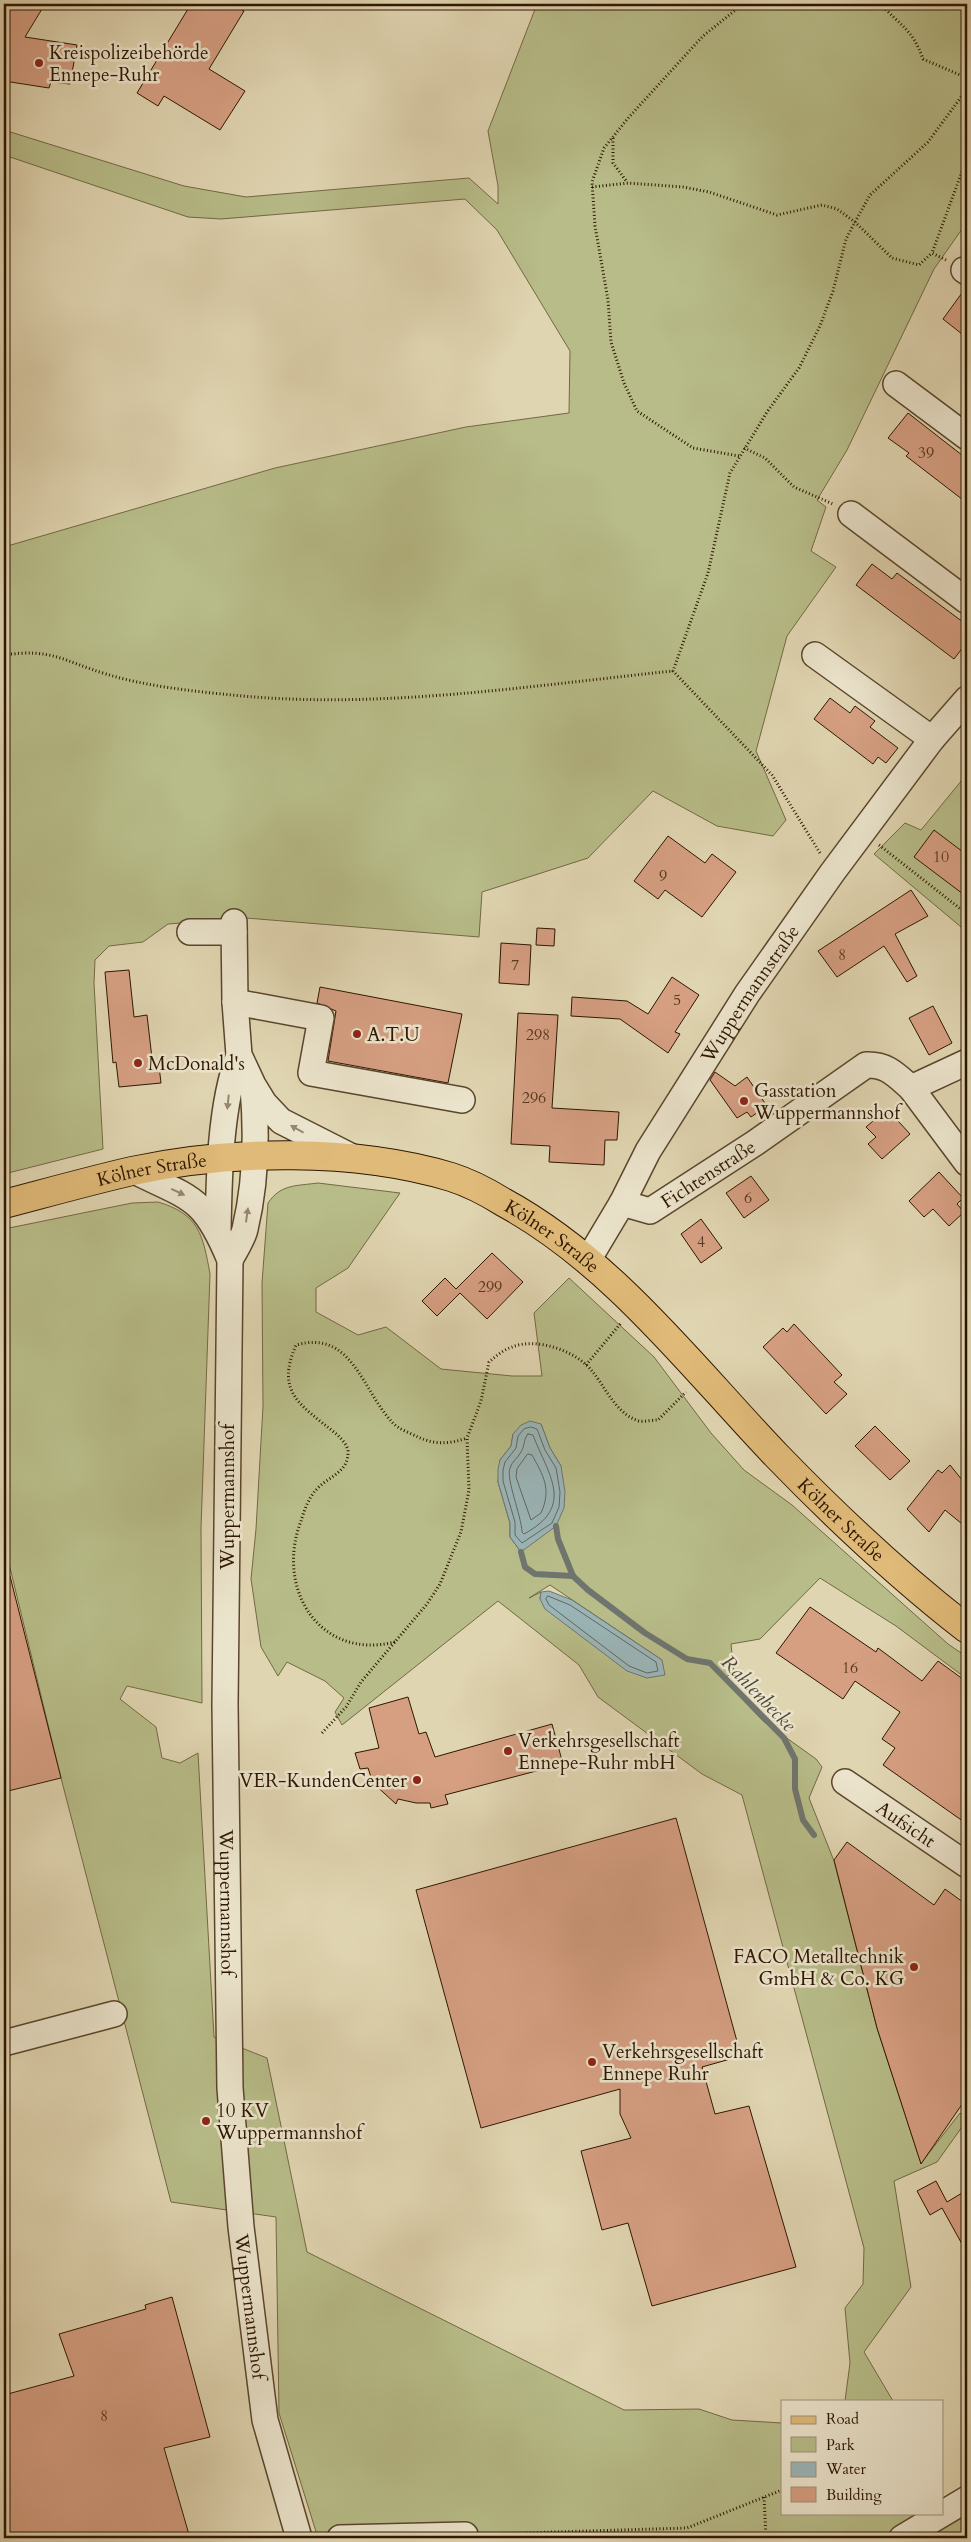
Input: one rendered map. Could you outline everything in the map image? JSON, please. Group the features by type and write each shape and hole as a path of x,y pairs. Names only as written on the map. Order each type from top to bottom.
{"main road":[{"name":"Kölner Straße","path":"4,1204 134,1171 222,1158 254,1156 356,1159 417,1169 453,1178 482,1190 523,1212 588,1260 636,1306 779,1457 833,1510 967,1629"}],"street":[{"path":"896,384 967,437"},
{"path":"851,514 967,600"},
{"path":"815,655 932,739"},
{"name":"Wuppermannstraße","path":"588,1260 622,1203 648,1151 712,1047 832,873 932,739 967,699"},
{"name":"Wuppermannshof","path":"190,932 234,927 235,1002 239,1055 252,1085 264,1103 281,1121 356,1159"},
{"path":"235,1002 320,1018 311,1073 462,1100"},
{"name":"Wuppermannshof","path":"218,1231 222,1158 230,1078 239,1055"},
{"path":"967,1062 910,1088 967,1163"},
{"name":"Fichtenstraße","path":"622,1203 650,1211 755,1143 866,1064 880,1064 891,1070 910,1088"},
{"name":"Wuppermannshof","path":"230,1260 245,1231 256,1127 252,1085"},
{"name":"Wuppermannshof","path":"134,1171 190,1197 200,1206 218,1231 230,1260 225,1705 230,2088 241,2227 265,2420 299,2538"},
{"name":"Aufsicht","path":"844,1782 967,1866"},
{"path":"4,2043 114,2014"},
{"path":"944,2513 967,2499"},
{"path":"902,2538 942,2514"},
{"path":"340,2538 465,2535"}],"path":[{"path":"739,456 693,448 637,411 624,383 611,342 608,300 595,226 592,182 604,148 613,137 703,36 743,4"},
{"path":"881,4 908,28 917,42 923,59 967,78"},
{"path":"673,671 708,573 730,473 767,412 799,368 820,326 846,239 854,222 870,195 928,142 967,89"},
{"path":"613,137 613,163 628,183"},
{"path":"592,187 628,183 683,186 710,192 777,215 822,205 837,210 854,222 892,258 919,266 932,253 967,158"},
{"path":"932,253 966,271"},
{"path":"744,448 765,458 794,487 812,493 851,514"},
{"path":"4,655 28,652 54,655 106,674 215,693 353,701 673,671"},
{"path":"673,671 772,775 832,873"},
{"path":"863,832 967,914"},
{"path":"586,1365 636,1306"},
{"path":"396,1642 381,1645 358,1644 340,1637 326,1630 308,1615 301,1602 294,1569 296,1535 315,1491 340,1472 346,1463 348,1450 341,1438 296,1402 289,1386 288,1371 296,1344 310,1341 327,1343 343,1353 356,1368 393,1423 411,1434 426,1440 442,1443 467,1438"},
{"path":"322,1732 346,1707 361,1682 427,1604 440,1584 460,1532 468,1490 467,1438 481,1401 490,1362 501,1352 513,1346 529,1344 547,1346 576,1357 586,1365 614,1402 627,1414 640,1421 658,1420 701,1375"},
{"path":"465,2535 687,2528 781,2490"},
{"path":"764,2497 766,2538"}],"green space":[{"path":"537,4 967,4 967,222 934,269 847,450 817,500 826,507 811,551 836,567 787,636 756,751 786,820 773,836 717,826 653,791 588,858 482,892 479,937 246,918 168,924 143,942 109,946 95,960 94,983 103,1149 4,1174 4,547 275,468 466,427 569,413 570,351 497,230 465,199 221,219 188,217 4,155 4,130 184,186 246,197 469,178 498,204 498,186 488,131"},
{"path":"967,774 967,932 874,854 905,823 921,830"},
{"path":"318,1183 400,1193 348,1268 316,1288 316,1312 358,1335 386,1327 441,1369 512,1376 542,1376 534,1313 569,1278 654,1357 711,1433 744,1470 792,1505 948,1644 967,1657 967,1679 896,1626 820,1578 760,1639 731,1644 734,1672 723,1679 763,1721 816,1759 822,1767 809,1798 834,1861 877,2028 918,2154 925,2158 960,2113 967,2120 937,2162 894,2181 911,2287 864,2352 892,2400 845,2400 850,2363 845,2308 863,2284 864,2248 742,1795 702,1774 598,1697 579,1665 498,1601 342,1725 335,1712 344,1698 325,1681 287,1662 278,1676 261,1647 251,1579 256,1529 263,1406 262,1283 268,1203 278,1192 296,1186","holes":["541,1424 550,1448 561,1466 528,1545 521,1552 510,1537 510,1523 498,1482 500,1460 511,1446 513,1434","550,1585 662,1660 540,1599 541,1592 529,1598"]},
{"path":"158,1202 172,1207 191,1220 197,1228 205,1248 210,1274 201,1528 202,1703 127,1686 120,1699 156,1727 162,1758 180,1763 198,1753 214,2037 267,2058 307,2252 624,2410 699,2409 732,2420 781,2423 781,2514 944,2514 967,2506 967,2538 689,2538 687,2536 685,2538 318,2538 279,2413 276,2217 171,2202 61,1778 4,1543 4,1229 132,1203"}],"water":[{"path":"530,1421 541,1424 550,1448 561,1466 565,1492 564,1508 556,1526 521,1552 510,1537 510,1523 498,1482 498,1469 500,1460 511,1446 513,1434 521,1425"},
{"path":"549,1591 572,1600 662,1660 665,1675 647,1678 627,1671 545,1609 540,1599 541,1592"}],"building":[{"name":"Kreispolizeibehörde Ennepe-Ruhr","path":"4,4 45,4 25,37 77,45 70,84 51,82 49,88 4,81"},
{"path":"191,4 231,4 244,11 209,69 245,91 220,130 164,96 158,106 137,93"},
{"path":"967,286 967,338 943,319"},
{"path":"908,413 967,459 967,503 906,456 909,453 888,438"},
{"path":"872,564 892,579 897,573 967,625 967,642 954,659 856,585"},
{"path":"830,698 850,713 855,706 875,721 870,727 898,748 886,763 878,757 873,764 814,719"},
{"path":"934,830 967,855 967,897 914,857"},
{"path":"668,836 705,863 712,854 736,872 702,917 665,890 658,899 634,881"},
{"path":"911,890 928,916 895,934 917,976 907,982 884,946 837,977 818,951"},
{"path":"537,928 555,929 554,946 536,945"},
{"path":"501,943 531,945 529,985 499,983"},
{"path":"129,970 134,1017 147,1015 153,1067 159,1066 161,1083 119,1087 116,1062 113,1063 105,972"},
{"path":"672,977 699,995 675,1032 680,1034 668,1053 620,1019 571,1016 572,997 627,1001 648,1014"},
{"path":"320,987 462,1014 448,1083 328,1061 336,1011 317,1003"},
{"path":"933,1006 952,1043 929,1055 909,1018"},
{"path":"518,1013 558,1015 552,1108 619,1112 617,1140 605,1140 604,1165 549,1162 550,1146 511,1144"},
{"name":"Gasstation Wuppermannshof","path":"715,1072 735,1086 747,1077 767,1106 751,1117 747,1112 737,1118 710,1080"},
{"path":"887,1109 910,1134 882,1159 868,1144 876,1137 866,1127"},
{"path":"939,1172 963,1198 957,1204 964,1212 949,1226 933,1209 924,1217 909,1201"},
{"path":"751,1176 769,1200 744,1218 726,1193"},
{"path":"701,1219 722,1248 701,1263 681,1234"},
{"path":"492,1253 523,1282 487,1319 460,1293 437,1316 422,1301 445,1278 456,1289"},
{"path":"794,1324 842,1375 834,1382 847,1394 826,1414 763,1347 783,1328 787,1332"},
{"path":"875,1426 910,1461 890,1480 855,1446"},
{"path":"950,1465 967,1486 967,1528 945,1510 929,1532 907,1509 938,1470 942,1473"},
{"path":"4,1576 10,1576 61,1778 4,1792"},
{"path":"810,1607 876,1652 878,1648 922,1681 938,1661 967,1682 967,1824 883,1765 895,1748 882,1739 900,1712 855,1681 843,1699 776,1653"},
{"name":"Verkehrsgesellschaft Ennepe-Ruhr mbH","path":"408,1697 419,1734 426,1732 435,1757 552,1724 563,1764 445,1795 448,1804 431,1808 430,1803 416,1803 398,1799 396,1804 373,1783 368,1768 360,1769 355,1753 379,1748 369,1708"},
{"name":"Verkehrsgesellschaft Ennepe Ruhr","path":"676,1818 741,2056 702,2067 715,2114 749,2106 796,2267 652,2306 628,2223 602,2230 581,2151 631,2138 620,2114 620,2089 481,2128 416,1890"},
{"name":"FACO Metalltechnik GmbH & Co. KG","path":"847,1842 934,1905 945,1889 967,1905 967,2097 921,2164 877,2028 834,1860"},
{"path":"936,2181 947,2202 967,2190 967,2253 942,2208 930,2215 917,2191"},
{"path":"172,2297 210,2437 164,2448 190,2538 4,2538 4,2395 74,2376 59,2334 146,2309 145,2305"}],"waterway":[{"name":"Rahlenbecke","path":"556,1526 558,1539 573,1576 588,1590 645,1633 687,1659 710,1663 784,1738 795,1759 795,1789 803,1820 814,1835"},
{"path":"521,1552 525,1567 535,1574 573,1576"}],"place":[{"name":"Kreispolizeibehörde Ennepe-Ruhr","path":"39,63"},
{"name":"A.T.U","path":"357,1034"},
{"name":"McDonald's","path":"138,1063"},
{"name":"Gasstation Wuppermannshof","path":"744,1101"},
{"name":"Verkehrsgesellschaft Ennepe-Ruhr mbH","path":"508,1751"},
{"name":"VER-KundenCenter","path":"417,1780"},
{"name":"FACO Metalltechnik GmbH & Co. KG","path":"914,1967"},
{"name":"Verkehrsgesellschaft Ennepe Ruhr","path":"592,2062"},
{"name":"10 KV Wuppermannshof","path":"206,2121"}]}
